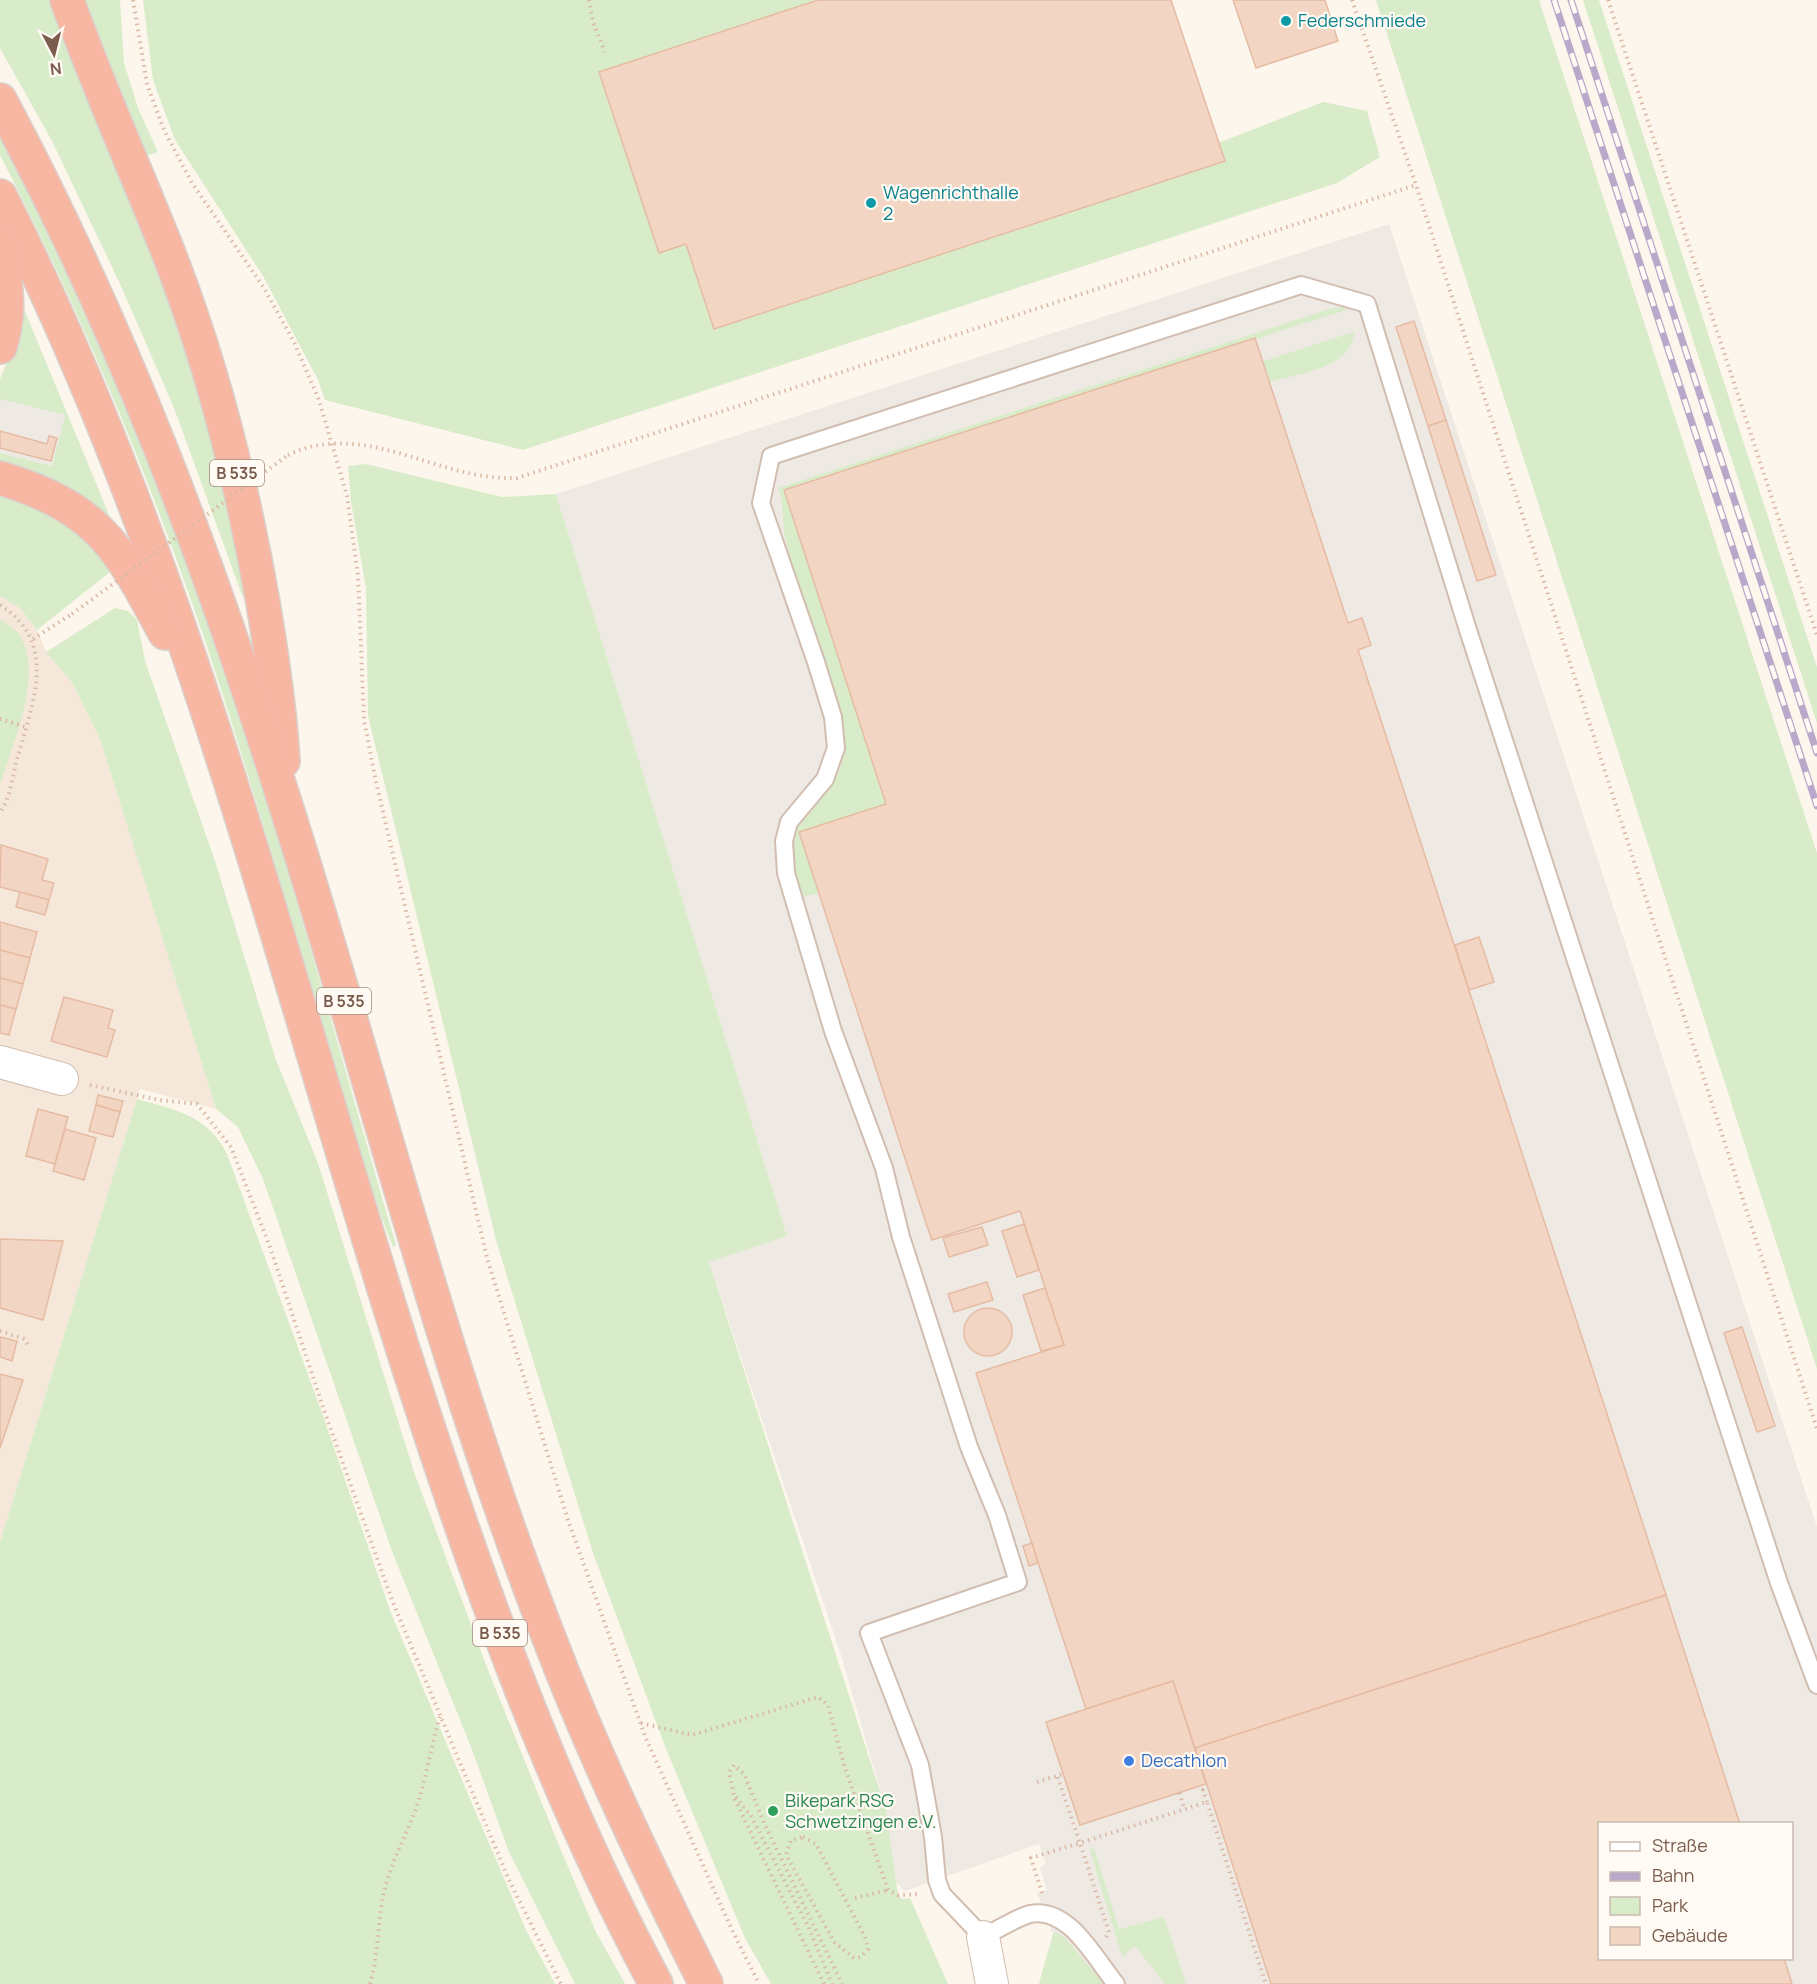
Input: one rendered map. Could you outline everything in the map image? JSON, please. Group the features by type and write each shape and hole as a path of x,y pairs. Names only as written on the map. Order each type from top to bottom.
{"highway":[{"name":"B 535","path":"67,0 127,156 167,249 217,397 254,550 276,678 286,805"},
{"name":"B 535","path":"0,100 58,210 128,363 206,563 286,805 413,1236 514,1544 587,1733 636,1844 706,1984"},
{"name":"B 535","path":"0,196 67,335 127,481 207,711 279,938 378,1269 459,1520 534,1719 602,1875 656,1984"},
{"path":"0,244 8,285 8,310 0,347"},
{"name":"B 535","path":"0,478 56,499 98,528 124,559 207,711"}],"street":[{"path":"0,1062 62,1079"},
{"path":"984,1937 992,1984"}],"lane":[{"path":"1116,1984 1075,1931 1059,1917 1045,1913 1029,1915 984,1937 952,1907 942,1894 937,1881 933,1837 920,1765 869,1633 1018,1582 997,1515 969,1447 919,1284 901,1237 884,1168 833,1031 786,873 784,848 789,822 825,779 836,748 833,717 816,662 760,503 771,456 1301,285 1367,304 1472,641 1771,1560 1817,1685"}],"path":[{"path":"133,0 147,84 164,130 192,183 264,288 294,342 319,400 347,496 358,576 366,730 487,1258 568,1520 641,1723 732,1930 759,1984"},
{"path":"589,0 593,22 605,52"},
{"path":"1352,0 1416,184 1817,1429"},
{"path":"1608,0 1817,635"},
{"path":"33,639 72,614 288,455 299,450 366,443 494,479 517,478 1416,184"},
{"path":"0,605 11,612 33,639 39,681 0,812"},
{"path":"0,719 26,727"},
{"path":"62,1079 159,1100 197,1104 231,1147 270,1247 325,1413 388,1589 509,1880 561,1984"},
{"path":"0,1331 24,1339 28,1345"},
{"path":"641,1723 692,1735 818,1697 828,1705 844,1766 888,1890"},
{"path":"369,1984 377,1960 378,1926 389,1872 421,1793 428,1756 440,1715"},
{"path":"824,1984 734,1794 729,1772 734,1765 744,1774 842,1984"},
{"path":"1037,1782 1063,1774"},
{"path":"1057,1776 1109,1932 1095,1959"},
{"path":"1208,1789 1203,1790 1266,1984"},
{"path":"1179,1792 1185,1810"},
{"path":"734,1794 751,1816 809,1928 832,1984"},
{"path":"1045,1913 1042,1891 1031,1858 1207,1802"},
{"path":"803,1837 816,1844 865,1937 868,1949 861,1957 854,1958 835,1943 786,1855 791,1840 803,1837"},
{"path":"855,1898 888,1890 898,1895 942,1894"}],"shaded area":[{"path":"1389,224 1817,1527 1817,1984 1039,1984 1053,1934 1037,1893 1047,1890 1040,1867 1046,1864 1039,1844 905,1891 896,1882 886,1810 840,1652 709,1262 787,1236 556,494"},
{"path":"0,399 65,415 52,466 0,453"},
{"path":"0,596 20,608 37,630 46,652 73,684 100,739 216,1109 140,1089 0,1542"}],"green space":[{"path":"0,0 55,0 153,249 226,469 246,595 242,595 174,408 121,286 52,141 0,48"},
{"path":"77,0 120,0 124,63 138,108 158,152 137,159"},
{"path":"143,0 818,0 599,72 659,252 686,244 714,329 1224,161 1218,143 1323,102 1367,111 1380,157 1337,183 523,450 325,400 318,380 263,276 175,140 153,80"},
{"path":"1376,0 1539,0 1817,853 1817,1369"},
{"path":"1583,0 1599,0 1817,667 1817,723"},
{"path":"0,136 52,241 123,402 187,565 217,649 297,904 396,1245 393,1247 360,1152 221,689 174,552 93,351 0,155"},
{"path":"22,304 112,522 0,466 0,453 52,466 65,415 0,399 0,379 11,353"},
{"path":"1345,307 1346,310 784,490 886,804 819,893 804,897 792,862 791,840 800,819 826,789 841,766 844,740 831,682 791,562 778,488 1333,308"},
{"path":"1354,332 1351,344 1334,362 1322,368 1270,382 1263,361"},
{"path":"366,464 502,497 556,494 787,1236 709,1262 886,1810 898,1895 902,1899 910,1898 948,1984 771,1984 745,1938 666,1749 593,1553 497,1244 368,716 366,589 351,502 348,466"},
{"path":"0,491 79,525 116,567 37,630 20,608 0,596"},
{"path":"115,608 128,611 137,620 145,661 215,861 276,1060 318,1163 414,1472 488,1670 560,1848 596,1932 625,1984 575,1984 509,1852 471,1747 393,1554 263,1179 238,1127 216,1109 100,739 73,684 46,652"},
{"path":"0,619 18,633 26,649 29,667 24,708 0,785"},
{"path":"137,1099 189,1116 211,1131 227,1154 321,1410 391,1613 526,1930 555,1984 0,1984 0,1542"},
{"path":"1094,1848 1119,1929 1164,1917 1186,1984 1165,1984 1135,1946 1122,1957 1090,1850"},
{"path":"1058,1933 1066,1939 1104,1984 1039,1984 1053,1934"}],"building":[{"name":"Wagenrichthalle 2","path":"818,0 1171,0 1225,161 714,329 686,244 659,253 599,72"},
{"name":"Federschmiede","path":"1233,0 1325,0 1338,41 1256,68"},
{"path":"1414,321 1446,420 1428,426 1396,327"},
{"path":"1255,338 1348,623 1362,618 1371,645 1358,650 1666,1595 1195,1748 1173,1681 1086,1709 976,1373 1064,1345 1020,1211 932,1240 926,1223 799,832 886,804 784,490"},
{"path":"1446,420 1496,575 1477,581 1428,426"},
{"path":"0,431 47,444 49,436 57,438 51,461 0,448"},
{"path":"1,845 48,859 42,880 54,883 49,900 0,887"},
{"path":"20,892 49,900 45,915 16,907"},
{"path":"0,922 37,932 30,958 0,950"},
{"path":"1479,937 1494,982 1469,990 1455,945"},
{"path":"0,950 30,958 23,984 0,978"},
{"path":"0,978 23,984 16,1009 0,1005"},
{"path":"64,997 113,1010 108,1028 115,1030 107,1057 51,1041"},
{"path":"0,1005 16,1009 9,1035 0,1033"},
{"path":"98,1095 123,1101 120,1112 96,1105"},
{"path":"96,1105 120,1112 113,1137 89,1131"},
{"path":"38,1109 68,1117 55,1164 26,1156"},
{"path":"65,1129 96,1138 84,1180 53,1171"},
{"path":"1024,1224 1039,1270 1017,1277 1002,1231"},
{"path":"982,1227 988,1245 949,1257 943,1238"},
{"path":"0,1239 63,1241 43,1320 0,1308"},
{"path":"987,1282 993,1300 954,1312 948,1294"},
{"path":"1045,1288 1064,1345 1041,1351 1023,1295"},
{"path":"983,1308 993,1308 1005,1315 1012,1327 1012,1337 1005,1349 993,1356 983,1356 968,1345 964,1337 964,1327 975,1312"},
{"path":"1742,1327 1775,1426 1757,1432 1724,1333"},
{"path":"0,1337 17,1341 12,1361 0,1357"},
{"path":"0,1374 23,1380 0,1448"},
{"path":"1032,1543 1038,1563 1029,1566 1023,1546"},
{"path":"1666,1595 1739,1822 1598,1822 1598,1960 1785,1960 1792,1984 1271,1984 1195,1748"},
{"name":"Decathlon","path":"1173,1681 1206,1784 1080,1825 1046,1722"}],"railway":[{"path":"1554,0 1817,806"},
{"path":"1571,0 1817,753"}],"place":[{"name":"Federschmiede","path":"1286,21"},
{"name":"Wagenrichthalle 2","path":"871,203"},
{"name":"Decathlon","path":"1129,1761"},
{"name":"Bikepark RSG Schwetzingen e.V.","path":"773,1811"}]}
